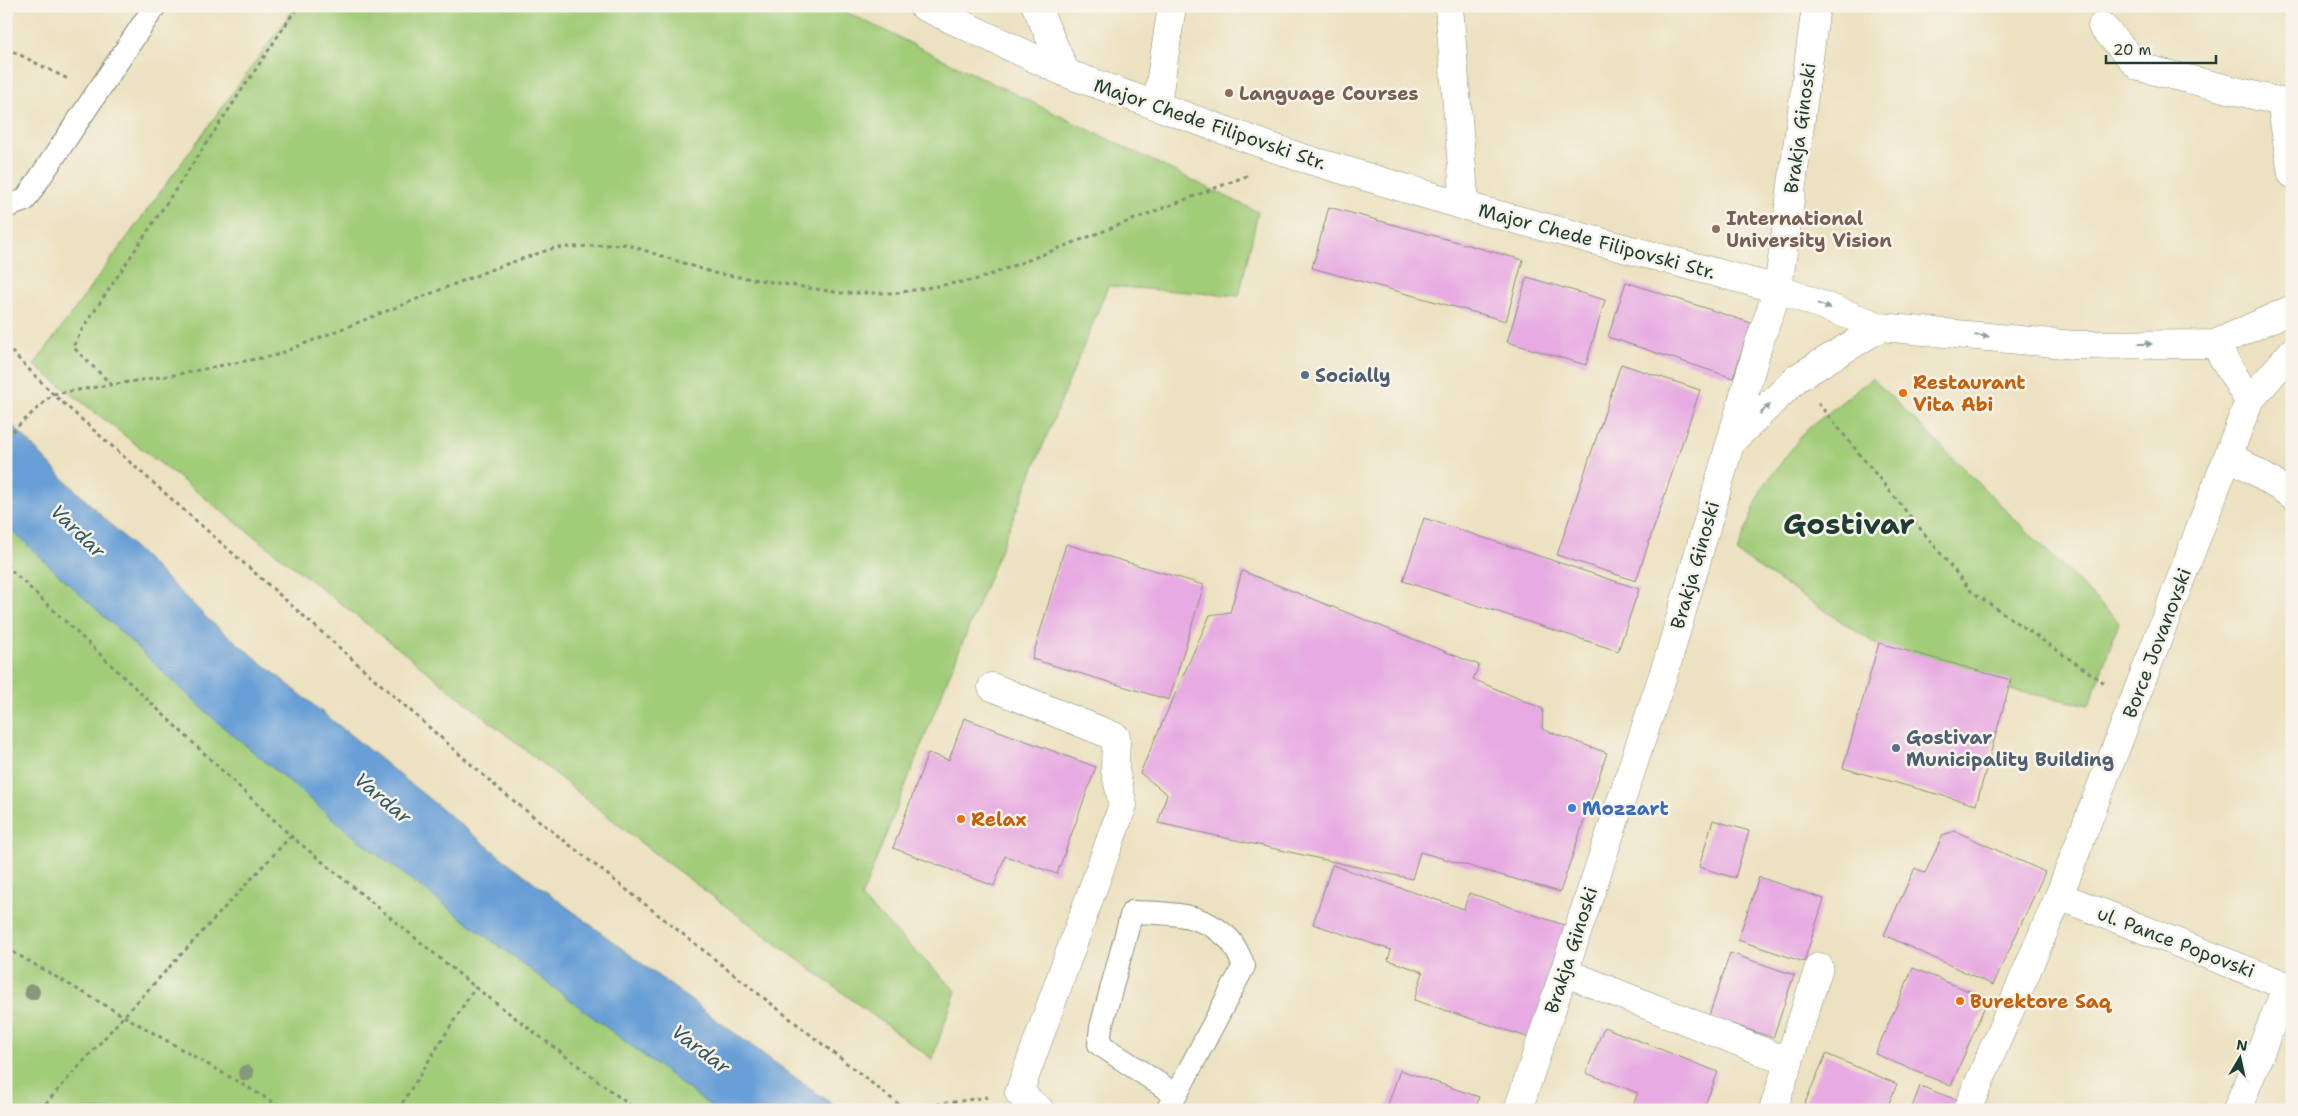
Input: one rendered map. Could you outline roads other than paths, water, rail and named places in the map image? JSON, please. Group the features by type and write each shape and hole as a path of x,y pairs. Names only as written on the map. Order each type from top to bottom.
{"street":[{"name":"Major Chede Filipovski Str.","path":"923,6 1066,72 1296,156 1465,206 1778,289 1881,326 2074,345 2215,344 2292,309"},
{"path":"1036,6 1066,72"},
{"path":"1157,104 1172,6"},
{"path":"1449,6 1465,206"},
{"name":"Brakja Ginoski","path":"1518,1110 1668,657 1758,346 1778,289 1816,6"},
{"path":"2102,26 2140,67 2281,102 2292,174"},
{"path":"1730,443 1797,378 1881,326"},
{"path":"2215,344 2249,401"},
{"name":"Borce Jovanovski","path":"1967,1110 2059,896 2249,401 2292,352"},
{"path":"2229,455 2292,495"},
{"path":"992,687 1116,736 1115,770 1123,805 1019,1093 1040,1110"},
{"name":"ul. Pance Popovski","path":"2059,896 2289,987"},
{"path":"1773,1110 1819,967"},
{"path":"1564,972 1789,1062"},
{"path":"2237,1110 2289,987"}],"lane":[{"path":"6,207 25,200 155,6"},
{"path":"1132,912 1170,914 1206,921 1230,940 1244,966 1171,1102 1100,1044 1101,1027 1132,912"}],"water":[{"name":"Vardar","path":"6,418 62,477 210,621 502,858 722,1024 840,1110 716,1110 360,841 214,719 6,525"}],"place":[{"name":"Language Courses","path":"1229,93"},
{"name":"International University Vision","path":"1716,229"},
{"name":"Socially","path":"1305,375"},
{"name":"Restaurant Vita Abi","path":"1903,393"},
{"name":"Gostivar Municipality Building","path":"1896,748"},
{"name":"Mozzart","path":"1572,808"},
{"name":"Relax","path":"961,819"},
{"name":"Burektore Saq","path":"1960,1001"}],"district":[{"name":"Gostivar","path":"1849,523"}]}
